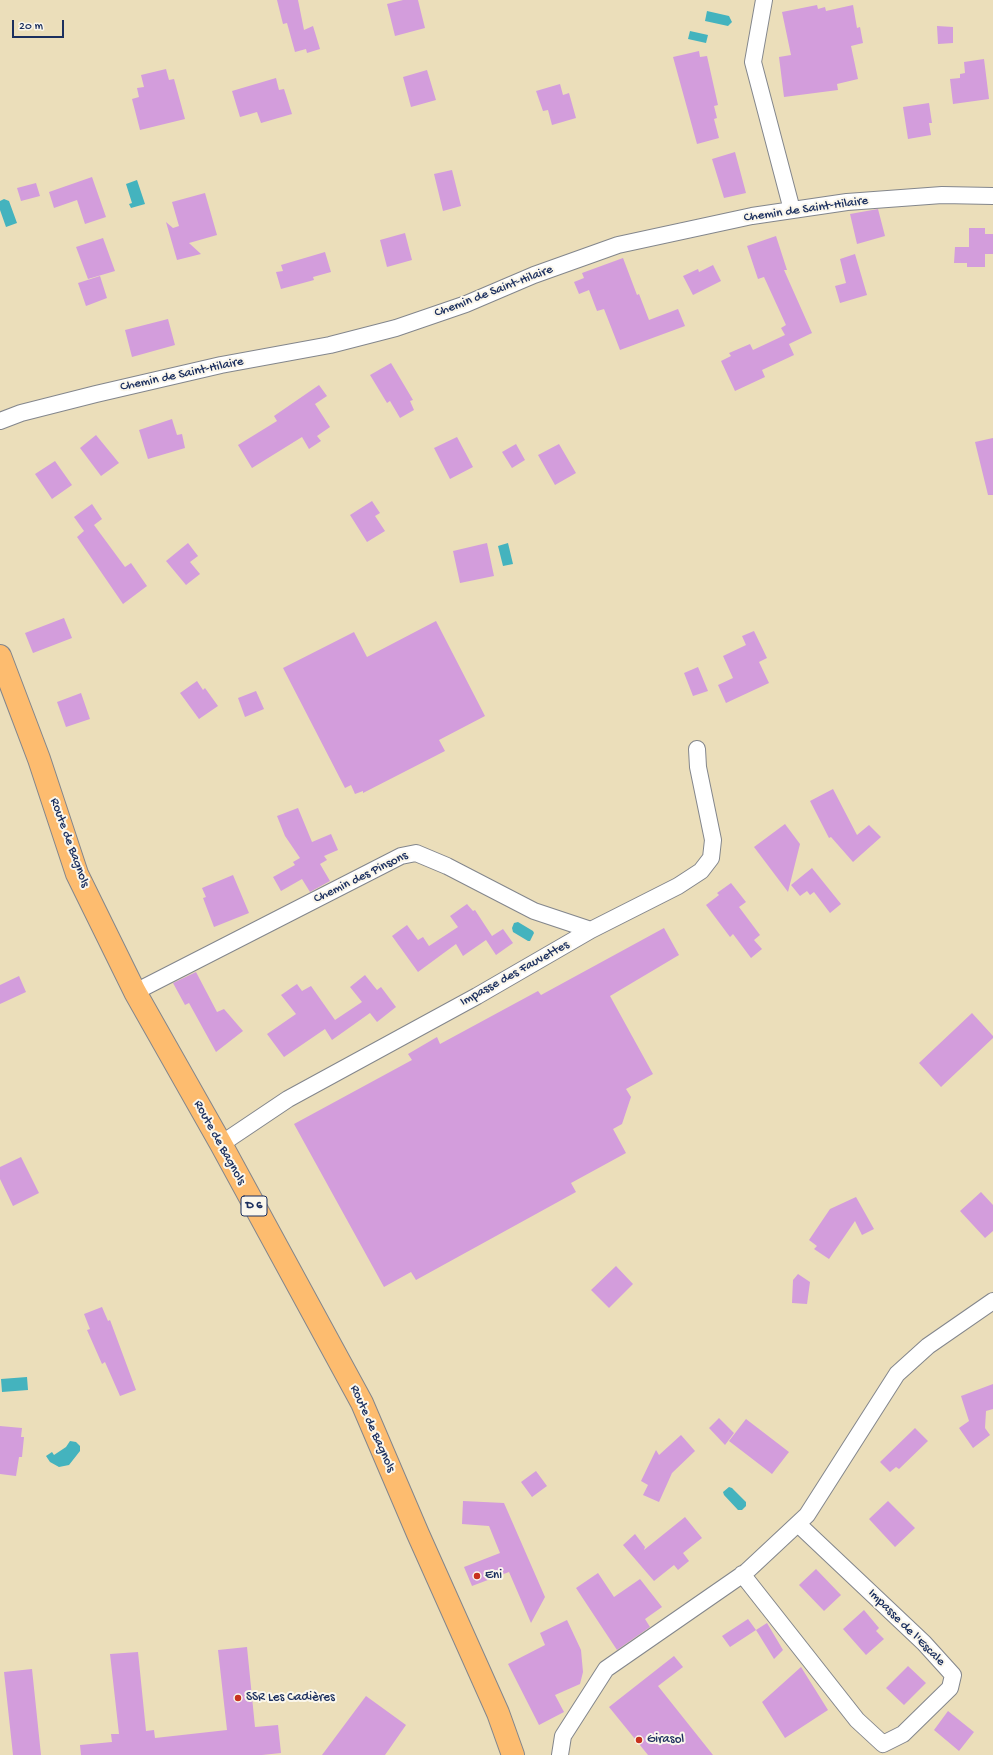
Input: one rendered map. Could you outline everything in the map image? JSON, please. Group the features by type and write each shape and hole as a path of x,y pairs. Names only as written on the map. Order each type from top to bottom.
{"main road":[{"name":"Route de Bagnols","path":"0,656 39,759 77,874 134,992 220,1144 362,1403 498,1714 513,1755"}],"street":[{"path":"764,0 753,62 792,210"},
{"name":"Chemin de Saint-Hilaire","path":"0,421 21,413 103,393 222,366 330,345 396,328 466,304 534,275 618,245 752,216 847,202 934,195 993,196"},
{"name":"Impasse des Fauvettes","path":"220,1144 288,1099 477,996 591,930 678,886 702,871 711,858 713,840 698,768 697,749"},
{"name":"Chemin des Pinsons","path":"134,992 401,856 416,853 447,866 534,910 591,930"},
{"path":"560,1755 563,1736 606,1669 742,1574 798,1524 807,1515 897,1374 928,1346 993,1301"},
{"name":"Impasse de l'Escale","path":"742,1574 857,1720 883,1744 903,1734 950,1688 953,1675 924,1642 798,1524"}],"water":[{"path":"707,11 729,16 732,22 728,26 705,21"},
{"path":"690,31 708,35 706,43 688,39"},
{"path":"137,180 145,204 131,208 129,204 132,203 126,184"},
{"path":"4,199 9,201 17,223 6,227 0,210 0,201"},
{"path":"508,543 513,564 503,566 498,546"},
{"path":"518,922 533,931 534,933 530,941 513,932 512,928 514,923"},
{"path":"27,1377 28,1390 2,1392 1,1379"},
{"path":"70,1441 76,1442 80,1446 80,1451 69,1465 59,1467 50,1462 46,1456 52,1452 54,1455 66,1447"},
{"path":"729,1487 732,1488 746,1502 746,1506 742,1510 738,1510 724,1495 723,1492"}],"building":[{"path":"277,0 298,0 304,30 313,26 320,49 307,53 306,49 295,52 287,23 283,24"},
{"path":"403,0 418,0 425,28 395,36 387,4"},
{"path":"817,5 818,9 825,7 826,11 853,5 857,28 860,27 863,43 851,46 858,79 837,84 838,90 784,97 779,57 791,55 782,12"},
{"path":"937,26 953,27 953,43 938,44"},
{"path":"699,51 700,57 707,56 718,105 714,106 717,118 714,119 719,138 697,144 673,57"},
{"path":"984,59 989,99 953,104 950,79 960,78 960,74 965,73 964,62"},
{"path":"166,69 169,80 174,79 185,119 140,130 132,99 139,97 137,88 144,87 141,75"},
{"path":"427,70 436,100 411,107 403,77"},
{"path":"276,78 279,90 284,89 292,114 261,123 257,112 240,117 232,91"},
{"path":"560,84 563,95 569,93 576,118 552,125 548,110 543,111 536,91"},
{"path":"929,103 932,123 929,123 931,135 908,139 903,107"},
{"path":"735,152 746,193 724,198 712,159"},
{"path":"452,170 461,206 443,211 434,174"},
{"path":"92,177 106,217 85,224 77,200 54,208 49,192"},
{"path":"36,183 40,196 21,201 17,188"},
{"path":"205,193 217,235 189,243 201,254 177,260 166,222 173,228 179,226 172,202"},
{"path":"878,209 885,236 857,244 850,214"},
{"path":"969,228 985,228 985,234 993,234 993,254 985,254 985,267 967,267 967,263 954,263 955,247 969,247"},
{"path":"405,233 412,260 387,267 380,240"},
{"path":"776,236 787,270 784,270 812,333 789,344 794,355 762,370 765,377 735,391 721,361 731,356 729,353 750,344 753,350 785,335 781,328 786,325 764,277 758,279 747,246"},
{"path":"103,238 115,271 88,279 76,247"},
{"path":"325,252 331,272 313,277 314,280 281,289 276,272 283,271 281,265"},
{"path":"855,254 867,295 840,303 835,286 846,283 840,259"},
{"path":"623,258 637,295 639,294 649,320 678,309 685,326 620,350 604,309 597,311 589,290 579,294 574,282 584,278 582,273"},
{"path":"713,265 721,281 693,295 683,276 698,269 699,272"},
{"path":"100,276 107,298 86,306 78,283"},
{"path":"168,319 175,345 132,357 125,330"},
{"path":"391,363 413,400 410,401 414,410 400,418 390,401 387,403 370,375"},
{"path":"319,385 327,396 315,404 330,427 317,436 321,441 309,449 302,437 252,468 238,445 277,421 274,416"},
{"path":"172,419 177,435 182,434 185,448 148,459 139,430"},
{"path":"96,435 119,463 101,476 80,448"},
{"path":"457,437 473,467 450,479 434,448"},
{"path":"993,438 993,495 988,495 975,442"},
{"path":"516,444 525,460 512,468 502,452"},
{"path":"559,444 576,473 555,485 538,455"},
{"path":"55,461 72,485 52,499 35,474"},
{"path":"372,501 380,513 375,516 385,531 367,542 350,515"},
{"path":"92,504 102,519 94,525 125,567 131,563 147,586 123,604 77,537 84,531 74,517"},
{"path":"188,543 198,556 190,562 200,574 186,585 166,561"},
{"path":"487,543 494,576 460,583 453,551"},
{"path":"64,618 72,638 33,653 25,633"},
{"path":"436,621 485,716 439,740 445,751 363,793 363,791 355,794 351,785 345,788 283,668 354,632 367,657"},
{"path":"754,631 767,658 759,662 769,683 726,703 718,685 733,678 723,656 746,645 742,636"},
{"path":"698,667 708,691 693,696 684,673"},
{"path":"197,681 203,690 205,688 218,706 199,719 180,693"},
{"path":"256,691 264,709 245,717 238,698"},
{"path":"81,693 90,719 66,727 57,702"},
{"path":"833,789 857,835 869,825 881,837 853,862 831,837 829,838 810,801"},
{"path":"298,808 312,842 331,834 338,850 324,856 327,860 320,864 330,881 310,892 302,879 281,891 273,877 295,865 293,862 300,858 285,836 277,816"},
{"path":"785,824 800,844 788,892 754,847"},
{"path":"812,868 841,904 830,913 814,892 810,895 807,891 800,896 791,885"},
{"path":"233,875 249,913 214,927 203,898 206,897 202,888"},
{"path":"731,883 746,902 739,907 760,935 754,940 762,949 751,958 733,934 730,937 706,905 719,895 717,893"},
{"path":"467,904 473,911 475,910 492,936 503,929 513,943 496,955 486,940 463,956 456,944 418,972 392,936 407,925 418,940 423,937 429,946 458,927 450,916"},
{"path":"664,928 679,955 610,996 653,1074 626,1089 631,1097 622,1124 613,1129 626,1153 571,1183 576,1192 416,1280 411,1272 384,1287 294,1124 412,1060 408,1054 437,1037 440,1044 538,991 541,995"},
{"path":"196,972 217,1012 224,1009 243,1031 216,1052 189,1003 185,1005 173,983"},
{"path":"365,975 377,990 381,987 396,1007 377,1022 370,1013 332,1040 325,1029 284,1057 267,1034 296,1014 281,995 297,984 302,991 311,986 335,1020 362,1002 350,987"},
{"path":"19,976 26,992 0,1004 0,985"},
{"path":"972,1013 993,1036 993,1038 941,1087 919,1063"},
{"path":"21,1157 39,1193 13,1206 0,1179 0,1167"},
{"path":"981,1192 993,1205 993,1231 985,1238 960,1211"},
{"path":"856,1197 874,1229 862,1235 855,1221 829,1259 814,1249 817,1246 809,1240 830,1209"},
{"path":"616,1266 633,1284 609,1308 591,1290"},
{"path":"798,1274 810,1282 807,1304 792,1303 793,1280"},
{"path":"102,1307 108,1321 110,1320 136,1390 120,1396 105,1362 102,1364 87,1330 90,1329 84,1314"},
{"path":"993,1384 993,1409 986,1411 985,1428 990,1435 973,1448 959,1428 969,1421 961,1396"},
{"path":"719,1418 734,1433 725,1445 709,1428"},
{"path":"746,1419 789,1452 772,1474 729,1441"},
{"path":"0,1426 22,1428 21,1437 24,1437 22,1457 19,1457 16,1476 0,1474"},
{"path":"915,1428 928,1441 899,1469 896,1467 890,1472 880,1462"},
{"path":"681,1435 695,1451 672,1473 659,1502 643,1495 648,1485 641,1481 656,1450 659,1455"},
{"path":"536,1471 547,1486 532,1497 521,1482"},
{"path":"463,1501 504,1503 545,1597 531,1623 509,1572 472,1586 464,1567 500,1553 489,1526 462,1524"},
{"path":"888,1501 915,1528 895,1547 869,1519"},
{"path":"685,1517 702,1538 683,1553 689,1561 678,1570 674,1565 654,1581 623,1545 635,1534 645,1547 644,1550"},
{"path":"816,1569 841,1595 824,1611 799,1585"},
{"path":"598,1573 614,1597 640,1579 662,1607 645,1619 650,1627 617,1650 576,1588"},
{"path":"864,1610 879,1628 876,1631 884,1639 866,1655 843,1629"},
{"path":"748,1619 756,1630 730,1647 722,1636"},
{"path":"567,1620 581,1650 583,1672 580,1684 555,1695 564,1712 539,1725 508,1664 545,1645 540,1633"},
{"path":"767,1623 783,1650 774,1659 756,1630"},
{"name":"SSR Les Cadières","path":"247,1647 255,1727 278,1725 281,1753 262,1755 81,1755 80,1745 112,1742 111,1734 119,1734 110,1654 138,1652 146,1731 154,1730 155,1738 227,1730 218,1650"},
{"path":"674,1656 683,1667 658,1686 713,1755 648,1755 609,1707"},
{"path":"908,1666 926,1683 904,1705 886,1688"},
{"path":"801,1667 828,1710 785,1738 762,1702"},
{"path":"32,1669 41,1755 13,1755 4,1672"},
{"path":"366,1696 406,1725 385,1755 322,1755"},
{"path":"948,1711 974,1732 959,1751 934,1730"}],"place":[{"name":"Eni","path":"477,1576"},
{"name":"SSR Les Cadières","path":"238,1698"},
{"name":"Girasol","path":"639,1740"}]}
